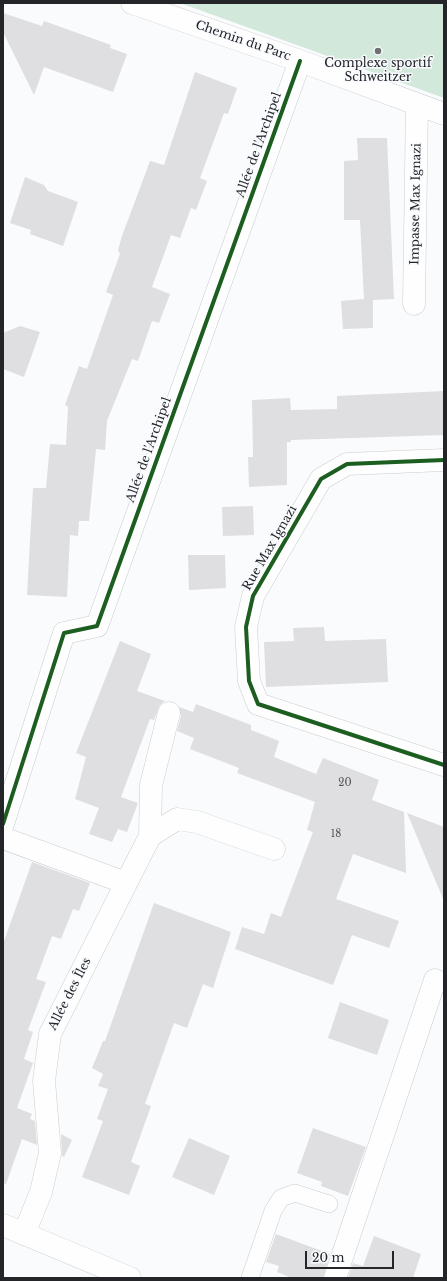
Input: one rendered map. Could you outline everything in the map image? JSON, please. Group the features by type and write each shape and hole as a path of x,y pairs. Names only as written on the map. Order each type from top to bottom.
{"street":[{"name":"Chemin du Parc","path":"132,3 300,61 444,114"},
{"name":"Allée de l'Archipel","path":"3,824 64,633 97,626 300,61"},
{"name":"Impasse Max Ignazi","path":"414,304 417,104"},
{"name":"Rue Max Ignazi","path":"444,460 347,464 321,479 253,596 246,627 249,680 258,704 444,765"},
{"name":"Allée des Îles","path":"24,1234 40,1192 50,1152 44,1081 50,1034 150,836 151,786 169,713"},
{"path":"150,836 177,819 197,822 274,849"},
{"path":"3,838 126,883"},
{"path":"335,1278 434,980"},
{"path":"3,1225 130,1278"}],"lane":[{"path":"250,1278 273,1211 281,1198 295,1193 329,1204"}],"green space":[{"name":"Complexe sportif Schweitzer","path":"180,3 444,3 444,98"}],"building":[{"path":"3,13 42,26 44,21 111,45 110,48 127,54 113,92 44,67 34,95 3,32"},
{"path":"195,72 237,88 228,114 224,113 200,178 207,181 196,210 191,208 180,238 171,235 152,287 170,294 159,323 152,321 138,361 132,359 107,421 105,450 96,449 89,521 79,521 78,536 70,535 67,597 27,595 33,488 46,488 50,444 66,445 68,407 65,405 79,366 87,369 113,295 106,292 120,254 118,250 122,236 150,161 164,165"},
{"path":"357,138 387,138 394,299 373,300 373,328 343,329 341,301 364,299 360,220 344,220 344,161 358,160"},
{"path":"25,177 44,185 48,191 78,202 63,246 30,234 31,230 10,223"},
{"path":"20,326 40,332 24,377 3,369 3,333"},
{"path":"444,391 444,435 291,440 291,442 287,442 287,485 249,487 248,457 253,457 252,400 290,398 291,410 337,409 337,396"},
{"path":"253,506 254,535 223,536 222,507"},
{"path":"188,555 225,555 226,588 189,590"},
{"path":"324,627 325,641 386,639 388,682 266,687 264,642 294,641 293,628"},
{"path":"120,641 151,654 137,691 165,701 160,705 154,720 150,719 121,797 138,803 127,832 118,829 112,842 89,834 99,808 75,799 86,757 76,753"},
{"path":"196,704 251,725 251,730 279,741 274,757 316,774 323,758 379,780 372,800 404,812 406,873 353,854 336,899 399,921 389,948 352,935 333,985 235,949 242,927 264,934 271,913 281,917 313,832 307,830 315,802 237,773 239,768 190,749 194,738 177,731 181,716 179,707 193,712"},
{"path":"407,813 444,827 444,901"},
{"path":"32,862 90,883 79,911 73,909 61,939 52,936 36,979 46,982 28,1030 33,1032 24,1059 33,1063 17,1108 32,1114 30,1119 35,1121 37,1145 22,1139 6,1184 3,1183 3,944"},
{"path":"154,903 231,932 213,988 203,984 187,1028 174,1023 145,1104 151,1106 131,1162 140,1166 129,1195 82,1177 103,1121 97,1119 108,1089 98,1086 103,1074 92,1068 103,1041 105,1041"},
{"path":"340,1002 389,1020 377,1055 328,1038"},
{"path":"313,1128 366,1147 348,1196 321,1186 322,1182 297,1173"},
{"path":"61,1134 72,1140 64,1157 62,1156"},
{"path":"189,1138 230,1156 214,1195 172,1177"},
{"path":"276,1234 330,1254 323,1278 292,1278 277,1272 279,1266 266,1262"},
{"path":"374,1236 421,1254 413,1278 348,1278 353,1263 363,1266"}],"cycle path":[{"path":"3,824 64,633 97,626 300,61"},
{"path":"444,460 347,464 321,479 253,596 246,627 249,681 258,704 444,765"}],"place":[{"name":"Complexe sportif Schweitzer","path":"378,51"}]}
